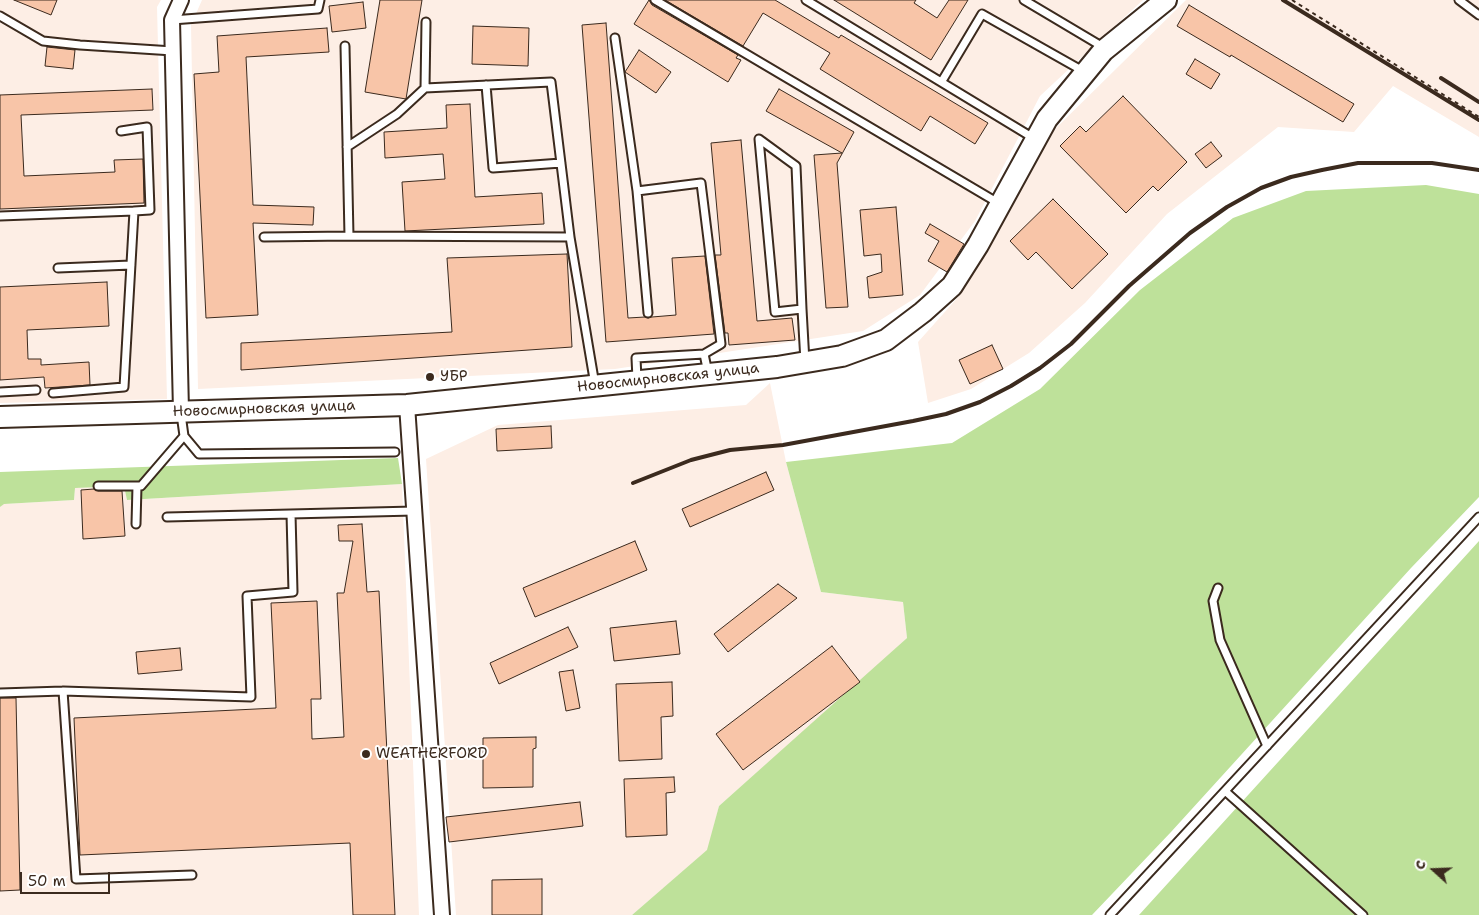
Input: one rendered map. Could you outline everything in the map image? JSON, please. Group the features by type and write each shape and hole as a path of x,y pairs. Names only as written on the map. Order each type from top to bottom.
{"street":[{"path":"181,0 172,20 181,411"},
{"name":"Новосмирновская улица","path":"0,417 407,405 777,367 842,356 886,340 923,312 952,286 978,245 1047,119 1106,48 1166,0"},
{"path":"407,405 442,915"}],"lane":[{"path":"172,20 318,9 320,0"},
{"path":"655,0 1000,204"},
{"path":"806,0 1036,139"},
{"path":"1024,0 1106,48"},
{"path":"1459,0 1479,15"},
{"path":"942,81 982,14 1086,72"},
{"path":"0,16 43,40 80,45 172,51"},
{"path":"425,88 426,22"},
{"path":"615,38 637,190 648,313"},
{"path":"345,46 349,236"},
{"path":"347,147 397,114 425,88 551,82 570,237 595,386"},
{"path":"486,85 493,168 561,163"},
{"path":"0,216 150,210 148,127 121,131"},
{"path":"802,309 775,312 759,139 796,166 805,362"},
{"path":"637,190 701,183 721,344 704,354 636,358 637,381"},
{"path":"53,392 124,387 134,211"},
{"path":"264,237 570,237"},
{"path":"58,268 130,265"},
{"path":"704,354 708,374"},
{"path":"0,392 36,390"},
{"path":"181,411 184,436 198,454 395,452"},
{"path":"98,486 141,486 184,436"},
{"path":"136,524 137,486"},
{"path":"166,518 414,511"},
{"path":"0,693 63,691 251,697 247,596 293,592 290,514"},
{"path":"1110,915 1479,517"},
{"path":"1218,588 1214,601 1220,640 1267,746"},
{"path":"63,691 76,879 192,875"},
{"path":"1225,791 1363,915"}],"path":[{"path":"1292,0 1479,117"}],"shaded area":[{"path":"0,0 161,0 157,7 167,399 0,403"},
{"path":"202,0 1143,0 1040,96 975,221 920,295 863,331 615,369 198,389 191,25"},
{"path":"1186,0 1479,0 1479,137 1393,86 1354,132 1278,127 1167,214 1085,303 1029,353 971,389 928,403 918,342 960,295 1053,131"},
{"path":"770,383 786,462 821,592 903,602 907,638 719,806 708,850 632,915 456,915 426,459 498,425 746,405"},
{"path":"402,484 419,915 0,915 0,507 3,504 74,500 75,488 124,485 127,500"}],"green space":[{"path":"1426,185 1479,194 1479,497 1411,568 1171,832 1092,915 632,915 707,850 719,806 907,638 903,602 821,592 786,462 952,443 1040,389 1140,290 1233,218 1306,191"},
{"path":"398,458 402,484 127,500 124,486 75,488 74,500 4,504 0,507 0,472"},
{"path":"1479,541 1479,915 1139,915"}],"building":[{"path":"14,0 57,0 51,15"},
{"path":"380,0 422,0 406,99 365,92"},
{"path":"649,0 652,5 738,55 736,58 741,60 728,82 634,24"},
{"path":"665,0 775,0 839,38 841,35 988,123 975,144 930,116 921,131 820,69 830,53 763,13 743,46"},
{"path":"834,0 916,0 914,3 937,18 949,0 968,0 931,60"},
{"path":"363,2 366,28 332,32 329,6"},
{"path":"1189,5 1354,104 1343,122 1231,55 1230,57 1177,26"},
{"path":"606,23 628,318 676,315 672,258 705,256 714,334 606,342 582,25"},
{"path":"473,26 529,28 528,66 472,64"},
{"path":"327,28 329,52 246,57 253,205 314,207 313,225 253,223 258,315 206,318 194,74 219,72 217,36"},
{"path":"47,47 75,50 73,69 45,66"},
{"path":"639,50 671,72 656,93 625,72"},
{"path":"1195,59 1220,74 1211,89 1186,74"},
{"path":"152,89 153,110 21,115 24,176 115,172 114,160 143,159 144,203 0,209 0,95"},
{"path":"779,89 854,132 837,163 848,307 826,308 814,155 842,153 766,111"},
{"path":"1123,96 1187,162 1158,191 1153,186 1126,213 1060,146 1080,126 1086,132"},
{"path":"470,104 475,197 542,193 544,224 405,231 402,182 445,179 443,154 385,158 384,132 447,128 446,105"},
{"path":"741,140 757,321 792,318 795,340 729,345 728,333 725,333 715,255 721,255 711,143"},
{"path":"1211,142 1222,156 1206,168 1195,154"},
{"path":"1053,199 1108,254 1072,289 1036,252 1028,260 1010,241"},
{"path":"896,207 903,295 869,298 867,277 882,272 881,254 864,256 860,210"},
{"path":"930,224 964,244 947,272 928,261 939,241 925,233"},
{"path":"567,254 572,347 241,370 241,343 452,332 447,258"},
{"path":"107,282 109,326 27,330 28,359 41,359 41,365 89,362 90,385 45,388 44,377 0,380 0,287"},
{"path":"992,345 1003,369 970,384 959,360"},
{"path":"551,426 552,448 497,451 496,429"},
{"path":"766,472 774,490 690,527 682,509"},
{"path":"94,489 98,491 122,491 125,536 83,539 81,490"},
{"path":"362,524 367,592 379,591 395,915 353,915 350,843 80,855 74,718 276,708 271,603 317,601 321,699 311,699 312,739 344,737 337,593 344,593 353,541 339,541 338,525"},
{"path":"635,541 647,570 535,617 523,588"},
{"path":"778,584 797,598 728,652 714,634"},
{"path":"676,621 680,654 614,661 610,628"},
{"path":"568,627 578,647 499,684 490,663"},
{"path":"832,646 860,682 743,770 716,734"},
{"path":"180,648 182,670 138,674 136,652"},
{"path":"573,670 580,708 566,711 559,672"},
{"path":"672,682 673,716 661,717 662,759 619,761 616,684"},
{"path":"0,698 16,698 20,890 0,891"},
{"path":"536,737 536,748 533,749 533,787 483,788 483,738"},
{"path":"674,777 675,792 666,793 667,835 626,837 624,779"},
{"path":"580,802 583,826 449,842 446,817"},
{"path":"542,879 542,915 492,915 492,880"}],"railway":[{"path":"1283,0 1479,120"},
{"path":"1441,78 1479,102"},
{"path":"633,483 691,460 730,450 783,445 913,421 946,414 980,402 1040,368 1071,344 1129,286 1190,233 1227,207 1261,188 1291,177 1358,163 1432,163 1479,170"}],"place":[{"name":"УБР","path":"430,377"},
{"name":"WEATHERFORD","path":"366,754"}]}
